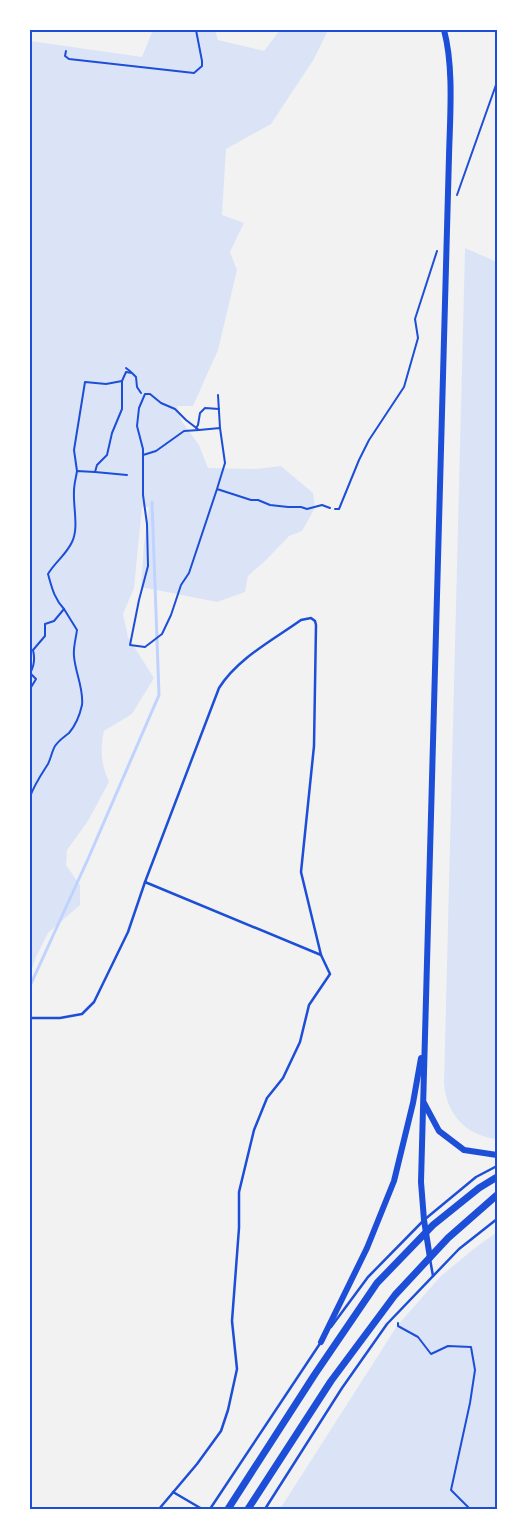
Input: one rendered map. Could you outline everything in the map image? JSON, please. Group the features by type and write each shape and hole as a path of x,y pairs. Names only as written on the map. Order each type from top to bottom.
{"main road":[{"path":"228,1509 315,1374 377,1284 426,1232 479,1188 497,1177"},
{"path":"248,1509 331,1381 395,1295 448,1238 497,1195"}],"street":[{"path":"430,1258 421,1182 449,156 448,44 444,30"},
{"path":"321,1342 367,1248 394,1180 413,1103 425,1034"},
{"path":"423,1100 439,1131 464,1150 497,1155"}],"lane":[{"path":"30,1018 60,1018 82,1014 94,1002 128,932 145,882 219,688 245,659 273,639 301,620 311,618 315,620 314,746 301,872 321,955 330,974 309,1005 300,1042 283,1078 267,1098 254,1130 239,1192 239,1228 232,1321 237,1369 228,1410 221,1431 197,1464 159,1509"},
{"path":"145,882 321,955"},
{"path":"210,1509 321,1342 368,1277 424,1220 476,1177 497,1166"},
{"path":"264,1509 342,1388 387,1324 459,1249 497,1219"},
{"path":"430,1258 433,1276"},
{"path":"173,1492 202,1509"}],"path":[{"path":"66,51 65,56 69,59 194,73 202,66 196,30"},
{"path":"335,508 339,509 368,440 404,387 418,338"},
{"path":"126,368 136,377 137,387 141,394"},
{"path":"95,472 97,464 107,455 112,433 122,409 122,381 126,372 132,373"},
{"path":"30,797 55,747 63,736 68,734 76,722 82,704 74,655 77,630 64,608 56,600 48,574 53,566 64,557 75,533 74,489 77,471 74,450 85,382 106,384 122,381"},
{"path":"199,430 175,408 161,403 150,394 145,394 139,408 137,426 144,449 143,495 147,524 148,566 130,645 145,647 162,634 171,615 181,585 189,573 224,462 218,395"},
{"path":"196,428 200,412 206,408 219,409"},
{"path":"379,418 382,421"},
{"path":"143,455 156,451 184,432 220,428"},
{"path":"77,471 127,475"},
{"path":"217,489 270,505 307,509 322,505 330,508"},
{"path":"30,689 36,679 30,673 35,657 33,650 45,636 45,624 54,620 64,608"},
{"path":"397,1313 398,1326 418,1337 431,1354 448,1346 471,1347 476,1370 451,1490 470,1509"}],"shaded area":[{"path":"153,30 215,30 218,40 264,51 280,30 328,30 314,59 271,124 226,149 222,215 244,223 230,252 237,270 218,350 193,406 177,406 181,420 199,445 208,468 256,469 281,466 313,493 315,508 302,531 289,536 248,576 245,592 217,602 141,587 149,507 142,507 134,588 123,614 128,637 154,678 132,714 104,731 102,757 109,782 88,821 67,850 66,865 80,885 80,905 48,933 30,974 30,41 142,57"},
{"path":"465,248 497,262 497,1139 476,1133 460,1122 453,1114 444,1083"},
{"path":"497,1232 497,1509 280,1509 397,1326 441,1276"}],"waterway":[{"path":"30,986 88,859 159,695 152,502"}]}
